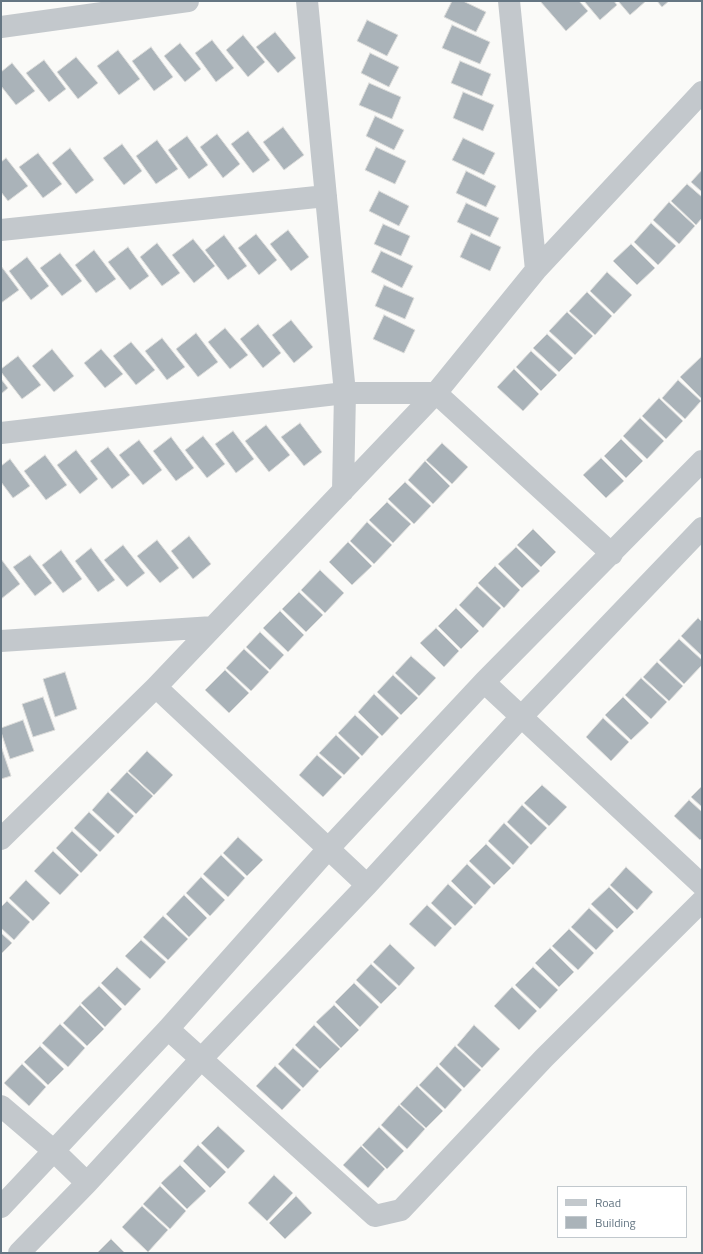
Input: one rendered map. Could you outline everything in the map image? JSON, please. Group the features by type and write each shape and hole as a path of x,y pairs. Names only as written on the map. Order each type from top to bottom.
{"street":[{"path":"307,1 345,393 343,491"},
{"path":"509,1 536,270"},
{"path":"1,27 179,6"},
{"path":"1,839 156,687 436,393 536,270 702,92"},
{"path":"1,230 326,196"},
{"path":"1,433 345,393 436,393 612,554"},
{"path":"1,1207 168,1029 328,849 484,682 612,554 702,461"},
{"path":"19,1253 87,1183 202,1058 367,885 522,716 702,528"},
{"path":"1,641 213,627"},
{"path":"484,682 702,885"},
{"path":"156,687 367,885"},
{"path":"168,1029 202,1058 375,1216 401,1210 544,1058 702,901"},
{"path":"1,1106 54,1151 87,1183"}],"building":[{"path":"452,1 463,1 486,12 476,32 444,17"},
{"path":"540,1 579,1 588,11 566,31"},
{"path":"584,1 614,1 617,5 600,20"},
{"path":"618,1 646,1 630,15"},
{"path":"657,1 669,1 662,7"},
{"path":"367,20 398,35 387,56 357,41"},
{"path":"452,25 490,42 480,64 442,48"},
{"path":"275,32 296,58 278,73 256,47"},
{"path":"243,35 265,62 248,77 226,50"},
{"path":"212,40 234,68 216,82 195,53"},
{"path":"180,43 201,69 185,82 164,56"},
{"path":"151,47 173,77 154,91 132,61"},
{"path":"118,50 140,79 119,95 97,66"},
{"path":"370,53 399,67 389,87 361,73"},
{"path":"76,57 98,83 78,99 57,72"},
{"path":"44,60 66,89 49,102 26,73"},
{"path":"460,61 491,74 482,96 451,83"},
{"path":"12,63 35,91 16,105 1,86 1,72"},
{"path":"369,83 401,97 392,119 359,105"},
{"path":"463,92 494,105 483,131 453,118"},
{"path":"375,116 404,130 394,150 366,136"},
{"path":"283,127 304,155 284,170 263,142"},
{"path":"248,131 270,160 253,173 231,144"},
{"path":"217,134 240,164 223,178 200,147"},
{"path":"187,136 208,165 189,179 168,150"},
{"path":"463,138 495,153 484,175 452,160"},
{"path":"157,140 178,169 156,184 136,156"},
{"path":"122,144 142,171 124,185 103,158"},
{"path":"376,147 406,161 395,184 365,170"},
{"path":"70,148 94,180 76,194 52,163"},
{"path":"38,153 62,184 43,198 19,167"},
{"path":"6,158 28,186 8,201 1,192 1,162"},
{"path":"702,170 702,192 691,182"},
{"path":"466,171 496,186 486,207 456,193"},
{"path":"687,184 702,197 702,218 696,225 671,201"},
{"path":"379,191 409,206 399,226 369,211"},
{"path":"669,202 695,226 679,244 653,220"},
{"path":"466,203 499,218 490,237 457,222"},
{"path":"651,223 676,246 658,265 634,242"},
{"path":"383,224 410,236 401,256 374,244"},
{"path":"288,230 309,257 291,271 270,244"},
{"path":"471,233 501,247 490,271 460,257"},
{"path":"256,234 277,260 259,275 238,248"},
{"path":"224,235 247,266 228,280 205,250"},
{"path":"193,239 215,266 194,283 172,255"},
{"path":"157,243 180,273 162,286 140,257"},
{"path":"631,244 655,268 637,285 613,261"},
{"path":"128,247 149,276 130,290 108,262"},
{"path":"94,250 116,279 96,293 75,265"},
{"path":"381,251 413,266 402,288 371,272"},
{"path":"60,253 82,281 62,296 40,268"},
{"path":"27,257 49,286 31,300 9,271"},
{"path":"1,266 19,290 1,303"},
{"path":"607,272 632,295 614,314 590,291"},
{"path":"384,285 414,298 405,319 375,306"},
{"path":"587,292 612,316 595,335 569,311"},
{"path":"567,312 593,336 575,355 549,331"},
{"path":"384,315 415,330 404,353 373,339"},
{"path":"291,320 313,347 294,363 272,335"},
{"path":"258,324 281,353 263,368 240,339"},
{"path":"225,328 248,355 230,369 208,342"},
{"path":"196,333 218,362 198,377 176,349"},
{"path":"547,334 573,358 559,372 533,348"},
{"path":"162,338 185,367 167,380 145,351"},
{"path":"131,342 155,370 136,385 113,356"},
{"path":"52,349 74,376 54,392 32,366"},
{"path":"101,349 123,374 105,388 84,363"},
{"path":"531,351 557,375 541,391 516,367"},
{"path":"18,356 41,385 22,399 1,372 1,369"},
{"path":"701,357 702,358 702,399 680,377"},
{"path":"514,369 539,394 523,411 497,387"},
{"path":"1,379 8,388 1,394"},
{"path":"678,380 701,401 685,419 662,398"},
{"path":"659,398 683,421 666,439 642,416"},
{"path":"640,418 664,441 647,459 623,436"},
{"path":"300,423 322,452 304,466 281,437"},
{"path":"266,425 290,455 269,472 245,441"},
{"path":"233,431 254,459 236,473 215,444"},
{"path":"203,436 225,464 207,478 185,450"},
{"path":"171,437 194,468 176,481 153,451"},
{"path":"621,439 643,461 626,478 604,456"},
{"path":"139,440 162,470 143,485 119,455"},
{"path":"442,443 468,467 452,484 426,460"},
{"path":"108,447 130,475 112,489 90,461"},
{"path":"76,450 98,479 80,494 57,465"},
{"path":"45,455 67,485 46,500 24,471"},
{"path":"601,458 624,481 606,498 583,475"},
{"path":"10,459 30,486 13,498 1,482 1,466"},
{"path":"425,461 450,486 433,504 408,480"},
{"path":"405,482 431,506 414,524 388,499"},
{"path":"387,502 411,524 393,543 369,520"},
{"path":"367,522 392,545 374,564 350,541"},
{"path":"533,529 556,552 541,567 517,545"},
{"path":"189,536 211,564 193,579 171,551"},
{"path":"157,540 179,568 160,583 137,556"},
{"path":"348,542 372,566 352,585 329,562"},
{"path":"123,545 145,573 127,587 104,560"},
{"path":"516,547 540,571 522,588 498,564"},
{"path":"91,548 115,580 98,592 75,561"},
{"path":"61,550 82,579 63,593 42,565"},
{"path":"30,555 52,583 35,596 13,567"},
{"path":"1,559 20,584 1,599"},
{"path":"495,566 520,590 504,608 478,583"},
{"path":"320,570 344,593 325,613 301,590"},
{"path":"477,586 501,608 483,628 459,605"},
{"path":"299,592 323,615 306,632 282,609"},
{"path":"456,608 479,631 461,649 438,626"},
{"path":"280,611 304,635 288,652 263,628"},
{"path":"698,618 702,622 702,656 681,636"},
{"path":"436,628 459,651 444,667 420,643"},
{"path":"260,632 284,655 270,670 246,647"},
{"path":"679,639 702,660 702,665 684,684 659,660"},
{"path":"244,649 269,672 251,691 226,668"},
{"path":"411,656 436,678 419,696 395,673"},
{"path":"657,662 683,686 669,701 643,677"},
{"path":"225,670 249,693 229,713 205,690"},
{"path":"65,672 77,709 55,717 43,679"},
{"path":"393,675 418,698 401,715 377,692"},
{"path":"641,678 667,702 651,719 625,695"},
{"path":"374,694 399,718 382,736 358,712"},
{"path":"43,697 55,730 33,737 22,704"},
{"path":"623,697 649,723 631,740 605,715"},
{"path":"355,715 379,737 362,756 338,733"},
{"path":"603,718 629,742 611,761 586,737"},
{"path":"23,720 34,751 10,759 1,728"},
{"path":"336,735 360,758 344,775 319,753"},
{"path":"1,746 11,776 1,779"},
{"path":"147,751 173,775 154,795 128,771"},
{"path":"317,755 342,777 323,797 299,775"},
{"path":"127,772 153,796 136,814 110,790"},
{"path":"542,785 567,807 549,826 524,803"},
{"path":"702,786 702,807 691,797"},
{"path":"108,792 134,816 118,834 92,810"},
{"path":"689,800 702,812 702,838 700,840 674,816"},
{"path":"522,805 547,828 531,845 507,822"},
{"path":"89,812 115,836 100,852 74,828"},
{"path":"504,823 529,847 513,865 488,841"},
{"path":"72,831 98,855 81,873 56,848"},
{"path":"238,837 263,860 247,876 223,853"},
{"path":"486,844 511,868 494,885 469,861"},
{"path":"53,851 79,875 60,895 34,871"},
{"path":"221,855 245,878 228,897 203,874"},
{"path":"467,864 491,887 475,905 451,881"},
{"path":"626,867 653,892 637,910 610,885"},
{"path":"201,877 225,900 210,916 186,893"},
{"path":"26,880 50,903 33,921 9,898"},
{"path":"448,884 473,907 455,926 431,903"},
{"path":"609,887 634,912 617,929 591,904"},
{"path":"184,895 207,918 189,937 166,914"},
{"path":"7,901 30,922 14,940 1,928 1,907"},
{"path":"427,905 452,928 435,947 409,924"},
{"path":"589,908 614,931 596,950 571,927"},
{"path":"163,916 188,939 168,960 143,937"},
{"path":"569,929 594,953 578,970 552,946"},
{"path":"1,933 12,943 1,954"},
{"path":"141,940 166,962 150,979 125,956"},
{"path":"390,944 415,968 399,986 373,962"},
{"path":"550,948 574,972 559,987 535,963"},
{"path":"371,964 397,988 381,1004 356,980"},
{"path":"117,967 141,989 125,1006 101,983"},
{"path":"533,967 558,990 540,1009 515,985"},
{"path":"354,983 379,1007 360,1027 335,1002"},
{"path":"99,986 122,1009 105,1027 81,1003"},
{"path":"512,987 537,1011 519,1030 494,1006"},
{"path":"80,1005 104,1029 87,1046 63,1023"},
{"path":"334,1005 359,1030 341,1048 316,1022"},
{"path":"60,1024 85,1048 68,1067 42,1043"},
{"path":"314,1025 340,1049 320,1069 295,1045"},
{"path":"474,1025 500,1049 482,1068 457,1045"},
{"path":"40,1046 64,1069 48,1085 24,1062"},
{"path":"455,1046 481,1070 464,1088 439,1064"},
{"path":"293,1048 319,1071 303,1088 278,1064"},
{"path":"22,1064 46,1087 29,1106 4,1083"},
{"path":"275,1066 301,1090 282,1110 256,1086"},
{"path":"437,1066 462,1090 445,1109 419,1085"},
{"path":"417,1086 443,1111 426,1128 400,1104"},
{"path":"399,1105 425,1129 407,1149 381,1125"},
{"path":"218,1126 245,1151 228,1169 201,1143"},
{"path":"379,1127 404,1151 387,1169 362,1145"},
{"path":"198,1145 226,1172 210,1188 183,1161"},
{"path":"361,1146 385,1169 368,1188 343,1165"},
{"path":"180,1165 206,1191 187,1209 161,1183"},
{"path":"274,1175 293,1193 267,1221 248,1203"},
{"path":"160,1186 186,1211 170,1229 143,1204"},
{"path":"296,1196 312,1213 285,1239 269,1223"},
{"path":"142,1206 168,1230 148,1252 122,1227"},
{"path":"111,1239 125,1253 97,1253"}]}
